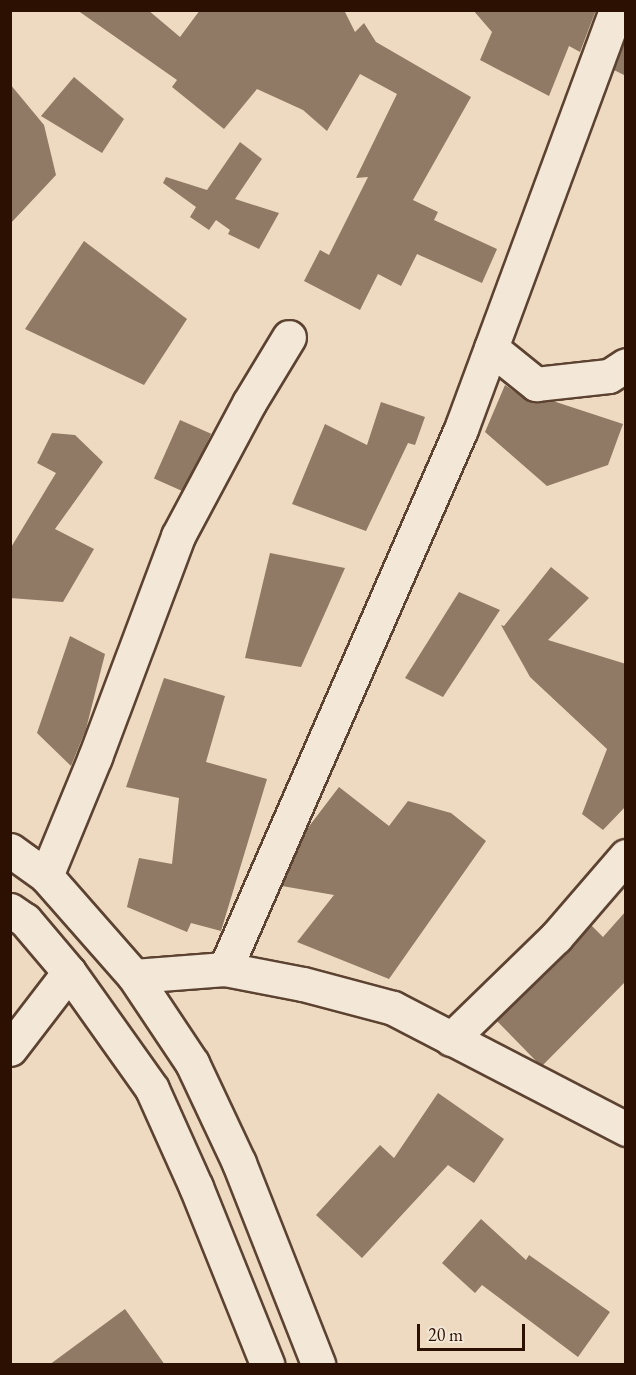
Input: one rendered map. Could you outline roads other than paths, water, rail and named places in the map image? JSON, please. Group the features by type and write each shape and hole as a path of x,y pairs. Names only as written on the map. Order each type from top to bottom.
{"street":[{"path":"225,969 461,429 616,10"},
{"path":"46,876 95,757 178,536 249,403 289,337"},
{"path":"491,348 536,384 609,376 626,365"},
{"path":"10,850 46,876 134,976 192,1063 239,1163 318,1365"},
{"path":"451,1039 556,937 626,856"},
{"path":"10,910 25,920 69,972 152,1089 196,1187 267,1365"},
{"path":"134,976 225,969 303,984 393,1008 626,1130"},
{"path":"10,1049 69,972"}]}
